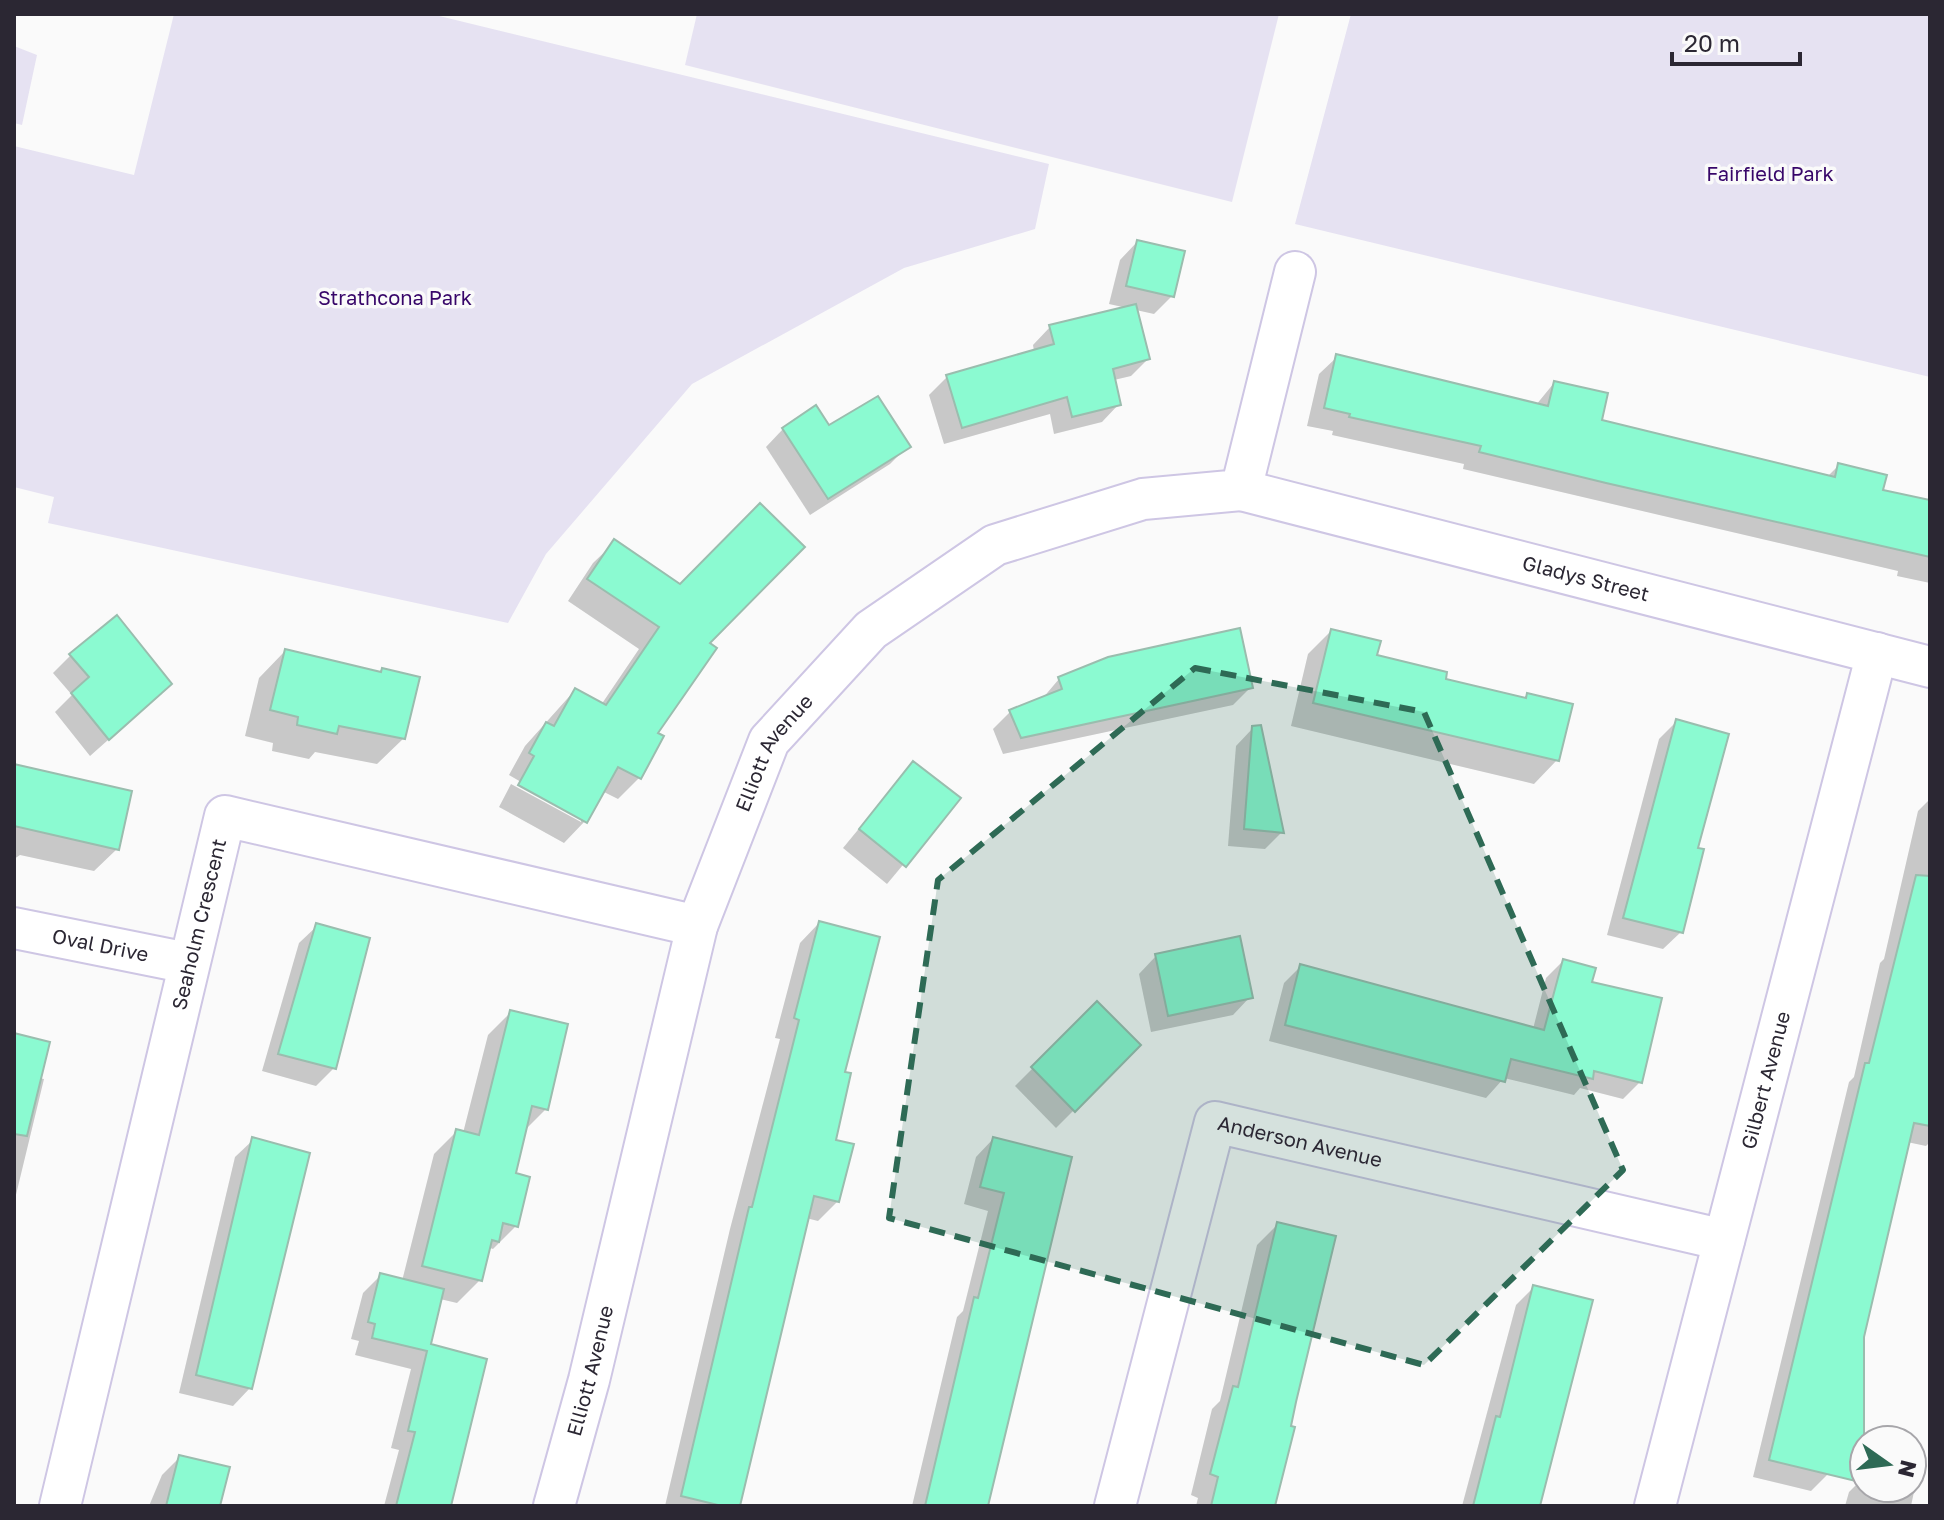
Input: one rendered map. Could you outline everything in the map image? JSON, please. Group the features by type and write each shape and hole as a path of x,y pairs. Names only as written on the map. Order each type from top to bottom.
{"street":[{"path":"1241,490 1295,272"},
{"name":"Gladys Street","path":"1241,490 1930,667"},
{"name":"Elliott Avenue","path":"554,1506 589,1380 697,926 769,741 871,630 995,545 1143,499 1241,490"},
{"name":"Gilbert Avenue","path":"1655,1506 1877,653"},
{"name":"Seaholm Crescent","path":"60,1506 225,816 697,926"},
{"name":"Oval Drive","path":"14,928 188,963"},
{"name":"Anderson Avenue","path":"1115,1506 1215,1122 1724,1240"}],"highlighted area":[{"path":"1195,668 1424,712 1623,1170 1424,1365 889,1218 938,880"}],"green space":[{"name":"Strathcona Park","path":"174,14 431,14 1049,164 1035,229 904,268 692,384 546,554 508,623 48,523 54,497 14,487 14,146 134,175"},
{"path":"697,14 1279,14 1232,202 685,65"},
{"name":"Fairfield Park","path":"1351,14 1930,14 1930,377 1295,224"},
{"path":"14,46 37,55 22,125 14,123"}],"building":[{"path":"1137,240 1185,251 1174,297 1126,286"},
{"path":"1136,304 1150,359 1113,369 1121,405 1072,417 1067,397 962,428 946,375 1054,344 1049,325"},
{"path":"1336,354 1548,406 1554,381 1608,393 1602,420 1835,477 1838,463 1887,475 1883,490 1930,500 1930,557 1606,483 1479,452 1481,446 1349,417 1350,414 1324,408"},
{"path":"878,396 911,447 828,499 782,428 816,405 829,425"},
{"path":"760,503 805,547 710,643 717,648 658,733 664,736 641,779 618,767 587,823 518,785 534,756 529,753 546,722 554,726 575,688 606,705 659,627 587,579 614,539 680,584"},
{"path":"117,615 172,684 109,740 71,693 89,677 69,654"},
{"path":"1240,628 1253,688 1021,738 1009,710 1062,689 1058,677 1108,657"},
{"path":"1331,629 1381,641 1377,655 1447,672 1446,679 1526,698 1527,693 1573,704 1559,761 1313,703"},
{"path":"285,649 381,672 382,668 420,677 405,739 339,726 337,734 297,725 298,717 270,710"},
{"path":"1676,719 1729,734 1698,848 1704,849 1683,933 1623,918"},
{"path":"1261,725 1284,833 1244,829 1252,726"},
{"path":"913,761 961,798 906,867 859,829"},
{"path":"14,764 132,791 119,850 14,826"},
{"path":"1916,875 1930,876 1930,1126 1914,1123 1864,1337 1864,1424 1848,1424 1848,1479 1769,1460 1865,1063 1869,1063"},
{"path":"819,921 880,937 845,1072 851,1073 836,1140 854,1144 839,1202 814,1196 740,1506 722,1506 681,1496 749,1207 752,1207 799,1020 794,1018"},
{"path":"316,923 370,938 336,1069 278,1054"},
{"path":"1240,936 1253,998 1168,1016 1155,954"},
{"path":"1563,959 1596,968 1592,982 1662,998 1642,1083 1594,1071 1593,1079 1511,1059 1505,1082 1285,1025 1300,964 1544,1030"},
{"path":"1097,1001 1141,1045 1075,1112 1031,1067"},
{"path":"510,1010 568,1024 548,1110 532,1106 516,1173 530,1177 518,1227 503,1223 499,1242 492,1240 482,1281 422,1266 456,1129 479,1135"},
{"path":"14,1033 50,1042 27,1136 14,1134"},
{"path":"252,1137 310,1153 252,1389 196,1375"},
{"path":"993,1137 1072,1157 988,1506 925,1506 974,1297 978,1298 1004,1193 980,1187"},
{"path":"1277,1222 1336,1236 1296,1402 1291,1426 1295,1427 1275,1506 1211,1506 1218,1477 1210,1474 1233,1386 1238,1387"},
{"path":"380,1273 444,1289 431,1344 487,1359 451,1506 396,1506 415,1432 408,1431 427,1351 372,1338 375,1324 368,1322"},
{"path":"1533,1285 1593,1300 1540,1506 1473,1506 1496,1416 1500,1417"},
{"path":"179,1455 230,1467 220,1506 166,1506"}]}
